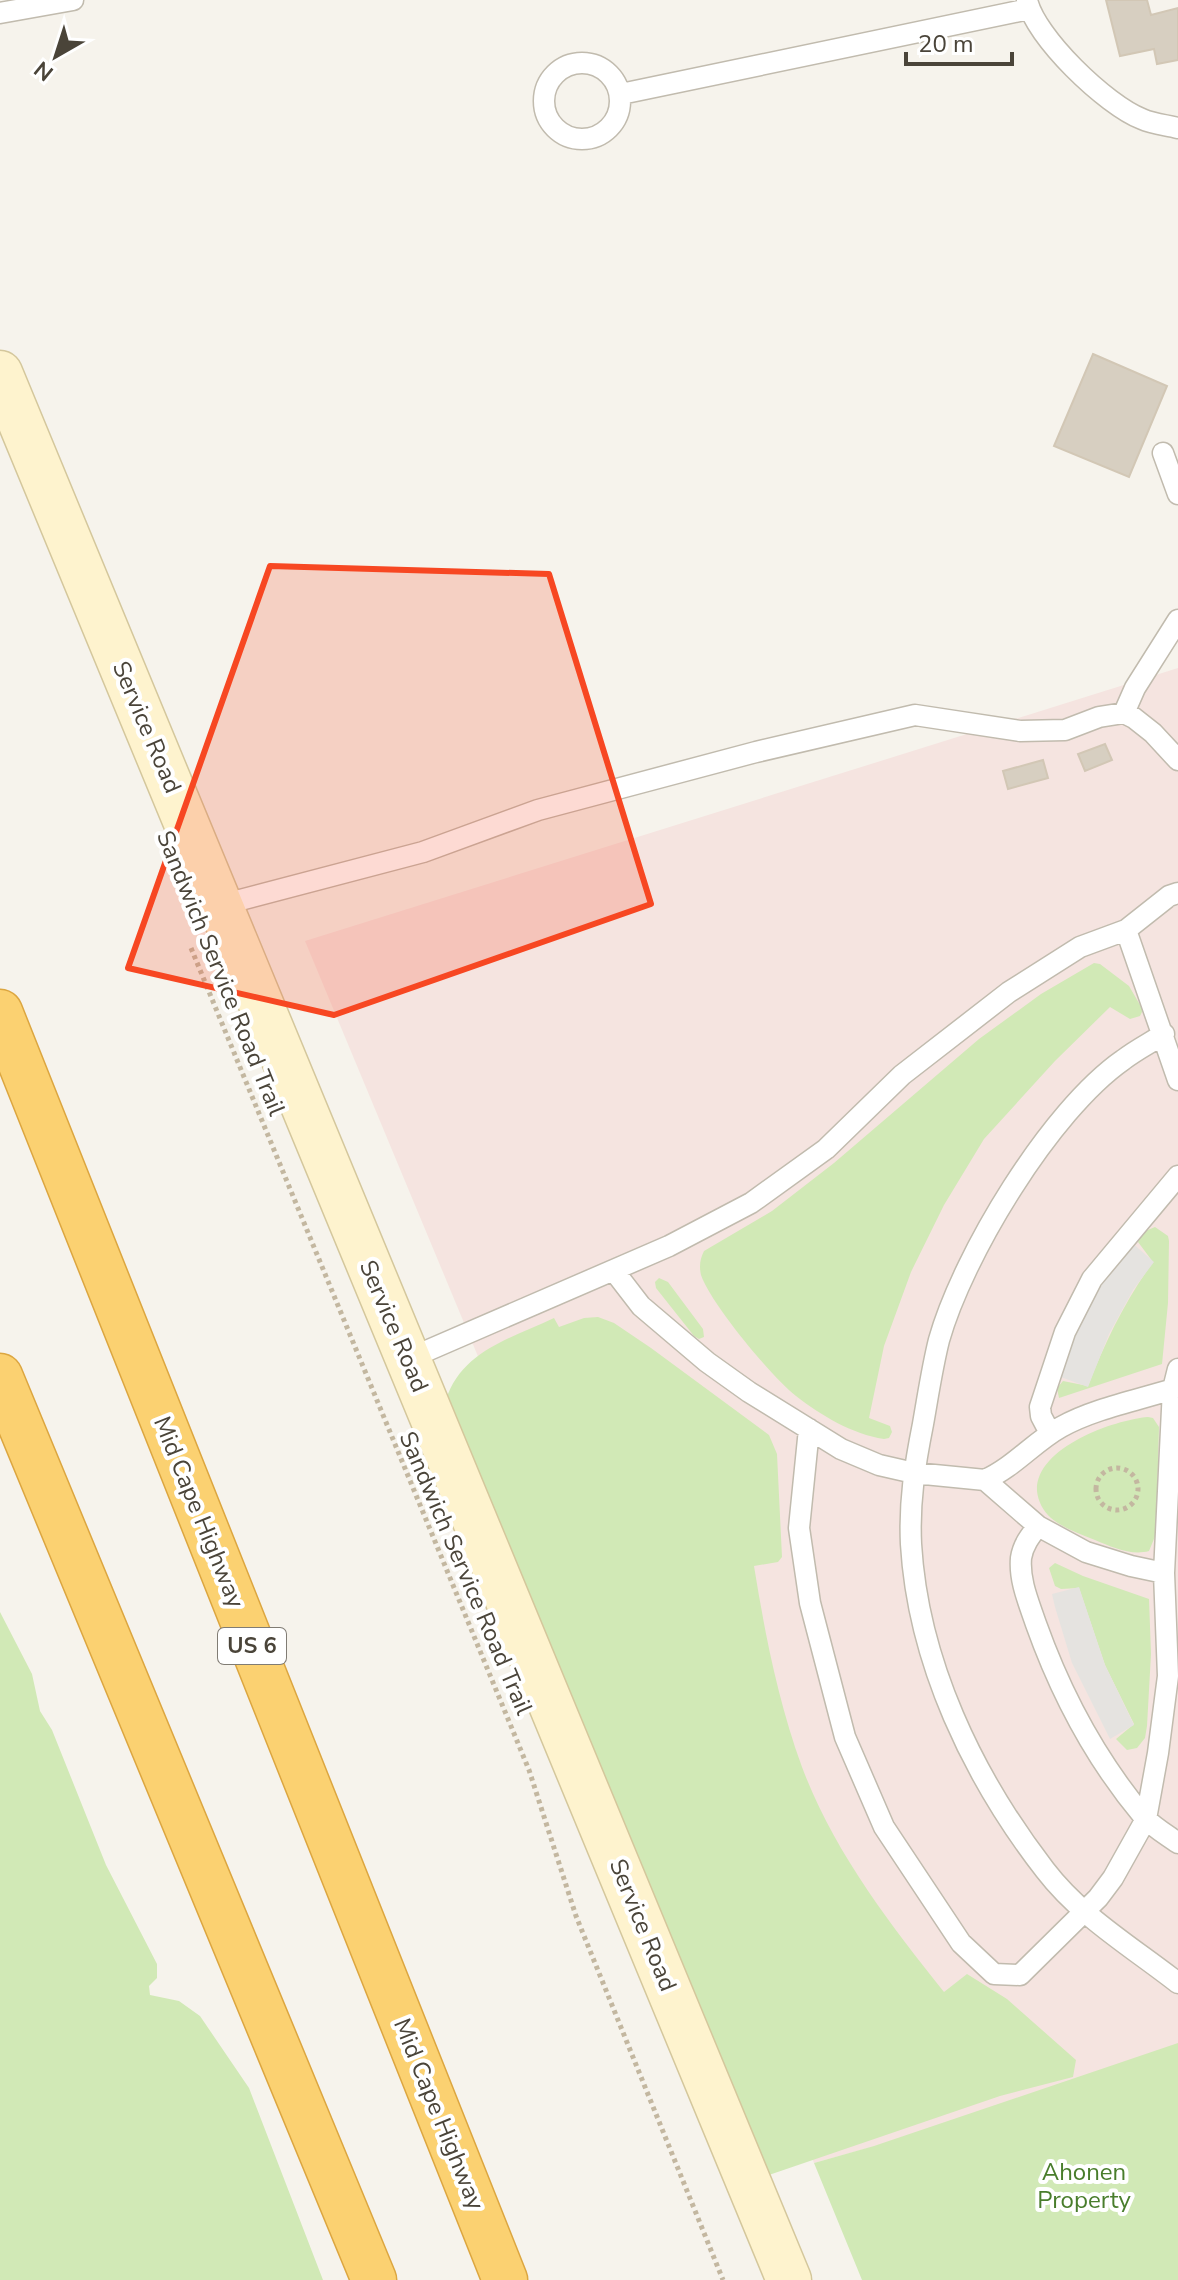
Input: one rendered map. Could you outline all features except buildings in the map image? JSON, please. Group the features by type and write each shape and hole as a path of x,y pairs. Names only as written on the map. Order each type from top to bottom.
{"highway":[{"name":"Mid Cape Highway","path":"0,1012 505,2280"},
{"path":"0,1376 374,2280"}],"street":[{"name":"Service Road","path":"0,373 789,2280"}],"lane":[{"path":"0,13 73,0"},
{"path":"621,94 1028,5 1072,65 1111,102 1142,119 1178,128"},
{"path":"1163,453 1178,494"},
{"path":"1124,713 1135,688 1178,620"},
{"path":"221,905 423,852 538,810 756,752 915,715 1020,731 1065,730 1099,717 1124,713 1153,733 1178,760"},
{"path":"408,1359 669,1246 751,1203 826,1149 902,1075 1009,992 1080,947 1126,930 1169,896 1178,893"},
{"path":"1126,930 1178,1080"},
{"path":"1164,1034 1121,1061 1079,1101 1025,1171 977,1247 940,1339 910,1496 911,1546 922,1620 943,1690 977,1767 1046,1872 1084,1914 1178,1983"},
{"path":"1050,1433 1040,1407 1065,1332 1092,1279 1178,1176"},
{"path":"614,1271 641,1306 749,1392 861,1459 914,1473 985,1480 1003,1472 1050,1433 1176,1379 1164,1573 1168,1676 1146,1819 1113,1878 1084,1914 1020,1975 994,1974 961,1943 884,1827 845,1737 810,1603 799,1528 809,1429"},
{"path":"985,1480 1038,1526 1086,1552 1164,1573"},
{"path":"1038,1526 1024,1546 1021,1571 1026,1596 1049,1660 1085,1734 1146,1819 1178,1843"}],"path":[{"name":"Sandwich Service Road Trail","path":"186,935 339,1314 529,1770 576,1916 723,2280"},
{"path":"1118,1468 1130,1472 1138,1483 1134,1502 1122,1510 1102,1504 1096,1491 1104,1472 1118,1468"}],"highlighted area":[{"path":"270,566 549,574 651,904 334,1015 128,968"}],"shaded area":[{"path":"1178,668 1178,2062 814,2163 305,941"},
{"path":"1131,1242 1154,1262 1133,1290 1109,1334 1088,1387 1058,1376 1077,1328 1095,1294"},
{"path":"1079,1587 1105,1665 1134,1725 1110,1739 1072,1663 1052,1594"}],"green space":[{"path":"1094,963 1100,964 1129,986 1143,1010 1140,1016 1130,1019 1110,1007 1055,1061 984,1139 944,1205 911,1272 884,1346 869,1418 890,1426 892,1432 889,1438 860,1433 827,1417 785,1386 729,1321 701,1275 700,1263 704,1251 772,1211 834,1163 979,1039 1041,994"},
{"path":"1155,1227 1168,1236 1169,1241 1168,1303 1162,1364 1059,1398 1057,1388 1063,1381 1088,1386 1116,1322 1153,1262 1138,1242 1143,1232"},
{"path":"659,1278 668,1282 703,1329 704,1337 699,1339 694,1336 656,1288 655,1282"},
{"path":"598,1317 614,1323 651,1348 769,1435 777,1454 782,1557 778,1562 754,1566 779,1692 793,1742 815,1798 864,1885 944,1992 967,1974 1007,1999 1076,2060 1073,2077 1000,2096 766,2176 446,1400 463,1369 490,1348 554,1318 559,1327 584,1318"},
{"path":"1153,1418 1159,1427 1156,1534 1149,1551 1128,1552 1115,1548 1066,1528 1048,1515 1038,1498 1040,1476 1062,1449 1097,1430"},
{"path":"1055,1563 1149,1599 1151,1654 1147,1726 1145,1738 1137,1748 1127,1750 1116,1739 1134,1724 1105,1665 1079,1588 1061,1589 1055,1586 1049,1568"},
{"path":"0,1612 32,1674 40,1711 52,1730 106,1865 157,1964 157,1978 149,1986 150,1995 179,2001 200,2016 249,2088 323,2280 0,2280"},
{"name":"Ahonen Property","path":"1178,2043 1178,2280 862,2280 814,2163 874,2146"}]}
